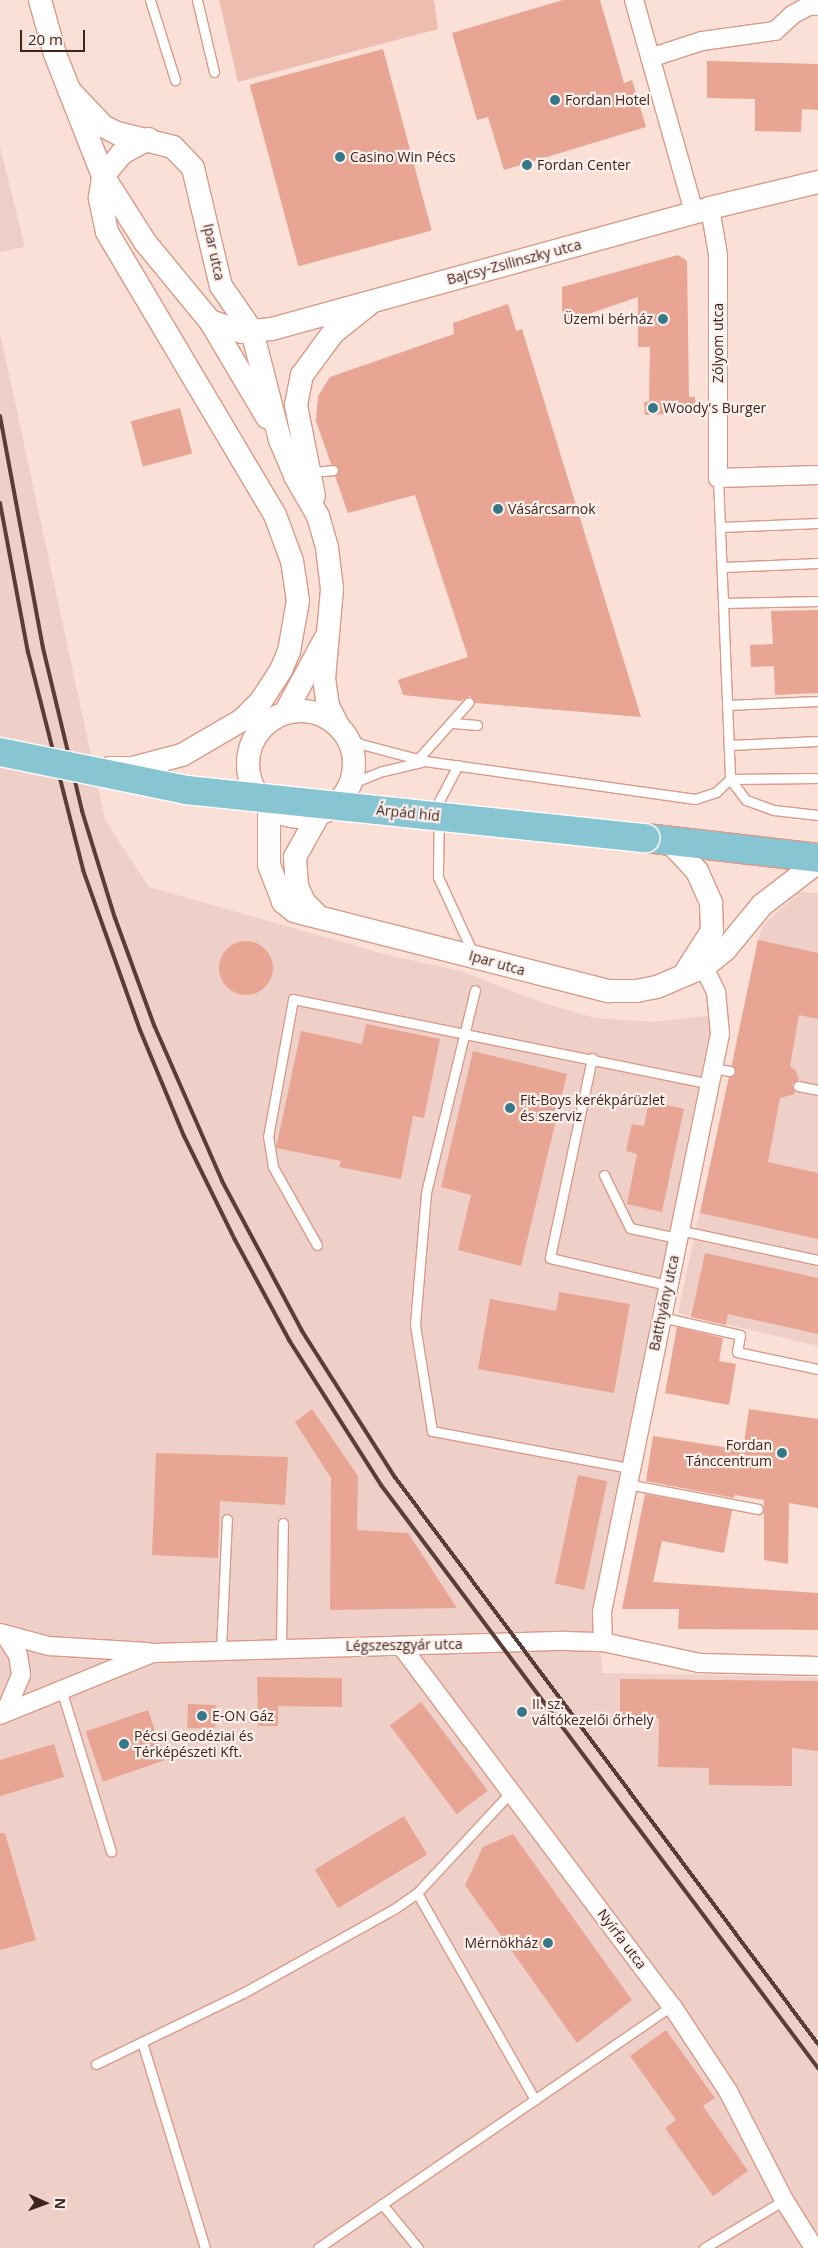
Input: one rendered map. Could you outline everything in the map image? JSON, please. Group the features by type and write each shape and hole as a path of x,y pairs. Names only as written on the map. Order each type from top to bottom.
{"main road":[{"name":"Árpád híd","path":"0,752 186,790 658,840 818,860"}],"street":[{"name":"Ipar utca","path":"40,0 69,90 102,176 146,242 210,321 280,440 295,476 318,516 327,548 332,589 325,638 325,693 354,760 350,784"},
{"name":"Zólyom utca","path":"634,0 650,58 718,255 718,478"},
{"path":"650,58 702,40 776,32 811,4"},
{"name":"Ipar utca","path":"69,90 103,126 117,133 148,139 173,147 193,168 221,286 262,330 280,440"},
{"path":"84,769 132,768 166,761 220,735 261,701 281,670 289,651 298,600 296,575 286,542 255,477 107,232 101,206 102,176 122,153 148,139"},
{"name":"Bajcsy-Zsilinszky utca","path":"210,321 242,332 262,330 702,210 818,182"},
{"path":"318,516 296,405 302,375 333,333 378,298"},
{"path":"718,478 818,474"},
{"name":"Ipar utca","path":"319,814 293,816 269,806 256,793 250,776 250,750 265,725 285,713 325,638"},
{"path":"285,713 313,712 342,731"},
{"path":"317,916 304,902 297,886 295,857 319,814 340,799 350,784"},
{"name":"Ipar utca","path":"269,806 269,865 277,891 283,902 294,911 609,991 636,991 678,980 704,966 725,950 762,905 818,860"},
{"path":"658,840 697,871 709,896 713,919 706,945 678,980"},
{"name":"Batthyány utca","path":"603,1642 602,1612 628,1476 678,1234 717,1074 720,1034 718,1005 704,966"},
{"path":"3,1634 49,1646 153,1653"},
{"path":"3,1634 18,1655 21,1675 3,1713"},
{"name":"Légszeszgyár utca","path":"3,1713 153,1653 221,1649 281,1646 402,1647 558,1641 603,1642 699,1663 818,1666"},
{"name":"Nyírfa utca","path":"402,1647 672,2006 728,2091 784,2200 814,2248"}],"lane":[{"path":"150,0 175,80"},
{"path":"197,0 214,72"},
{"path":"309,472 333,470"},
{"path":"718,478 724,567 723,603 730,779 746,800 774,810 818,815"},
{"path":"721,527 818,523"},
{"path":"724,567 818,563"},
{"path":"723,603 818,601"},
{"path":"727,705 818,701"},
{"path":"350,784 421,760 469,702"},
{"path":"453,723 477,725"},
{"path":"342,731 360,744 421,760 696,799 716,792 730,779 818,778"},
{"path":"729,744 818,741"},
{"path":"458,765 439,801 438,877 474,956"},
{"path":"475,990 426,1193 415,1324 432,1431 628,1476 758,1509"},
{"path":"317,1245 273,1166 268,1137 293,999 592,1058 717,1074"},
{"path":"592,1058 550,1258 668,1284"},
{"path":"798,1086 818,1090"},
{"path":"604,1175 630,1228 678,1234 818,1260"},
{"path":"661,1317 740,1335 737,1352 818,1369"},
{"path":"221,1649 228,1520"},
{"path":"281,1646 283,1523"},
{"path":"60,1689 111,1852"},
{"path":"96,2064 244,1994 394,1909 417,1893 511,1792"},
{"path":"417,1893 535,2100"},
{"path":"318,2248 672,2006"},
{"path":"142,2042 204,2248"},
{"path":"704,2248 784,2200"},
{"path":"382,2204 418,2248"}],"shaded area":[{"path":"219,0 434,0 438,29 238,82"},
{"path":"0,147 25,247 0,252"},
{"path":"0,332 105,820 149,887 384,954 464,972 540,1002 595,1018 654,1022 713,1015 595,1612 603,1673 818,1677 818,2248 0,2248"},
{"path":"800,892 818,893 818,1346 678,1313 758,940 763,925"}],"building":[{"name":"Fordan Hotel","path":"563,0 600,0 624,83 632,80 646,127 504,170 488,117 477,120 452,33"},
{"name":"Casino Win Pécs","path":"383,49 432,231 298,266 250,85"},
{"path":"707,61 818,64 818,110 802,109 801,132 755,131 755,99 707,98"},
{"name":"Üzemi bérház","path":"678,255 687,261 689,397 695,397 696,413 645,415 644,402 649,401 650,347 638,347 638,297 562,323 562,287"},
{"name":"Vásárcsarnok","path":"508,304 516,331 522,329 641,717 475,703 470,696 461,701 403,695 398,680 468,657 415,495 348,513 335,476 339,469 331,464 316,421 318,396 330,377 454,334 453,323"},
{"path":"180,408 192,453 143,467 131,421"},
{"path":"818,610 818,693 775,695 774,666 751,667 750,645 773,644 771,611"},
{"path":"758,940 818,953 818,1019 799,1015 790,1066 796,1071 799,1080 792,1084 795,1094 780,1098 768,1162 818,1173 818,1239 700,1213 729,1077 736,1073 732,1065"},
{"path":"241,941 251,941 261,945 269,953 273,968 269,983 261,991 251,995 241,995 231,991 223,983 219,973 219,963 223,953 231,945"},
{"path":"366,1024 440,1039 424,1118 413,1116 401,1179 339,1167 341,1161 276,1148 301,1031 362,1044"},
{"path":"473,1051 567,1074 521,1266 458,1250 471,1195 441,1187"},
{"path":"649,1101 684,1109 662,1212 627,1204 637,1154 626,1151 632,1124 644,1126"},
{"path":"705,1253 818,1278 818,1334 728,1314 726,1325 691,1317"},
{"path":"559,1292 630,1304 614,1393 478,1369 490,1299 556,1311"},
{"path":"677,1327 723,1338 719,1361 736,1364 729,1405 665,1393"},
{"path":"312,1409 358,1476 357,1530 408,1533 457,1608 330,1610 331,1478 295,1422"},
{"path":"749,1409 818,1419 818,1508 789,1503 788,1564 764,1560 764,1500 735,1495 734,1498 646,1481 653,1436 743,1450"},
{"path":"156,1453 288,1457 285,1505 220,1501 218,1558 152,1555"},
{"path":"578,1475 607,1481 584,1590 555,1584"},
{"path":"645,1494 732,1510 724,1553 662,1541 653,1582 818,1593 818,1630 678,1629 679,1609 622,1609"},
{"path":"257,1677 342,1678 342,1707 278,1706 278,1726 258,1726"},
{"path":"620,1679 818,1681 818,1751 792,1748 792,1786 709,1785 709,1768 658,1767 659,1718 620,1717"},
{"path":"421,1702 488,1791 457,1814 390,1725"},
{"name":"E-ON Gáz","path":"188,1704 216,1705 215,1729 187,1728"},
{"name":"Pécsi Geodéziai és Térképészeti Kft.","path":"148,1710 165,1760 103,1782 86,1731"},
{"path":"54,1744 64,1777 0,1796 0,1760"},
{"path":"404,1816 427,1855 338,1908 315,1870"},
{"path":"0,1833 5,1833 36,1940 0,1950"},
{"name":"Mérnökház","path":"513,1834 632,2000 577,2043 465,1885 483,1847"},
{"path":"666,2030 715,2098 703,2106 748,2171 713,2196 665,2128 676,2120 630,2056"}],"railway":[{"path":"0,416 43,648 82,811 115,918 154,1025 222,1181 302,1331 394,1476 818,2044"},
{"path":"0,503 28,652 83,870 140,1030 184,1136 235,1240 289,1340 381,1485 818,2068"}],"place":[{"name":"Fordan Hotel","path":"555,100"},
{"name":"Casino Win Pécs","path":"340,157"},
{"name":"Fordan Center","path":"527,165"},
{"name":"Üzemi bérház","path":"663,319"},
{"name":"Woody's Burger","path":"653,408"},
{"name":"Vásárcsarnok","path":"498,509"},
{"name":"Fit-Boys kerékpárüzlet és szerviz","path":"510,1108"},
{"name":"Fordan Tánccentrum","path":"782,1453"},
{"name":"II. sz. váltókezelői őrhely","path":"522,1712"},
{"name":"E-ON Gáz","path":"202,1716"},
{"name":"Pécsi Geodéziai és Térképészeti Kft.","path":"124,1744"},
{"name":"Mérnökház","path":"548,1943"}]}
